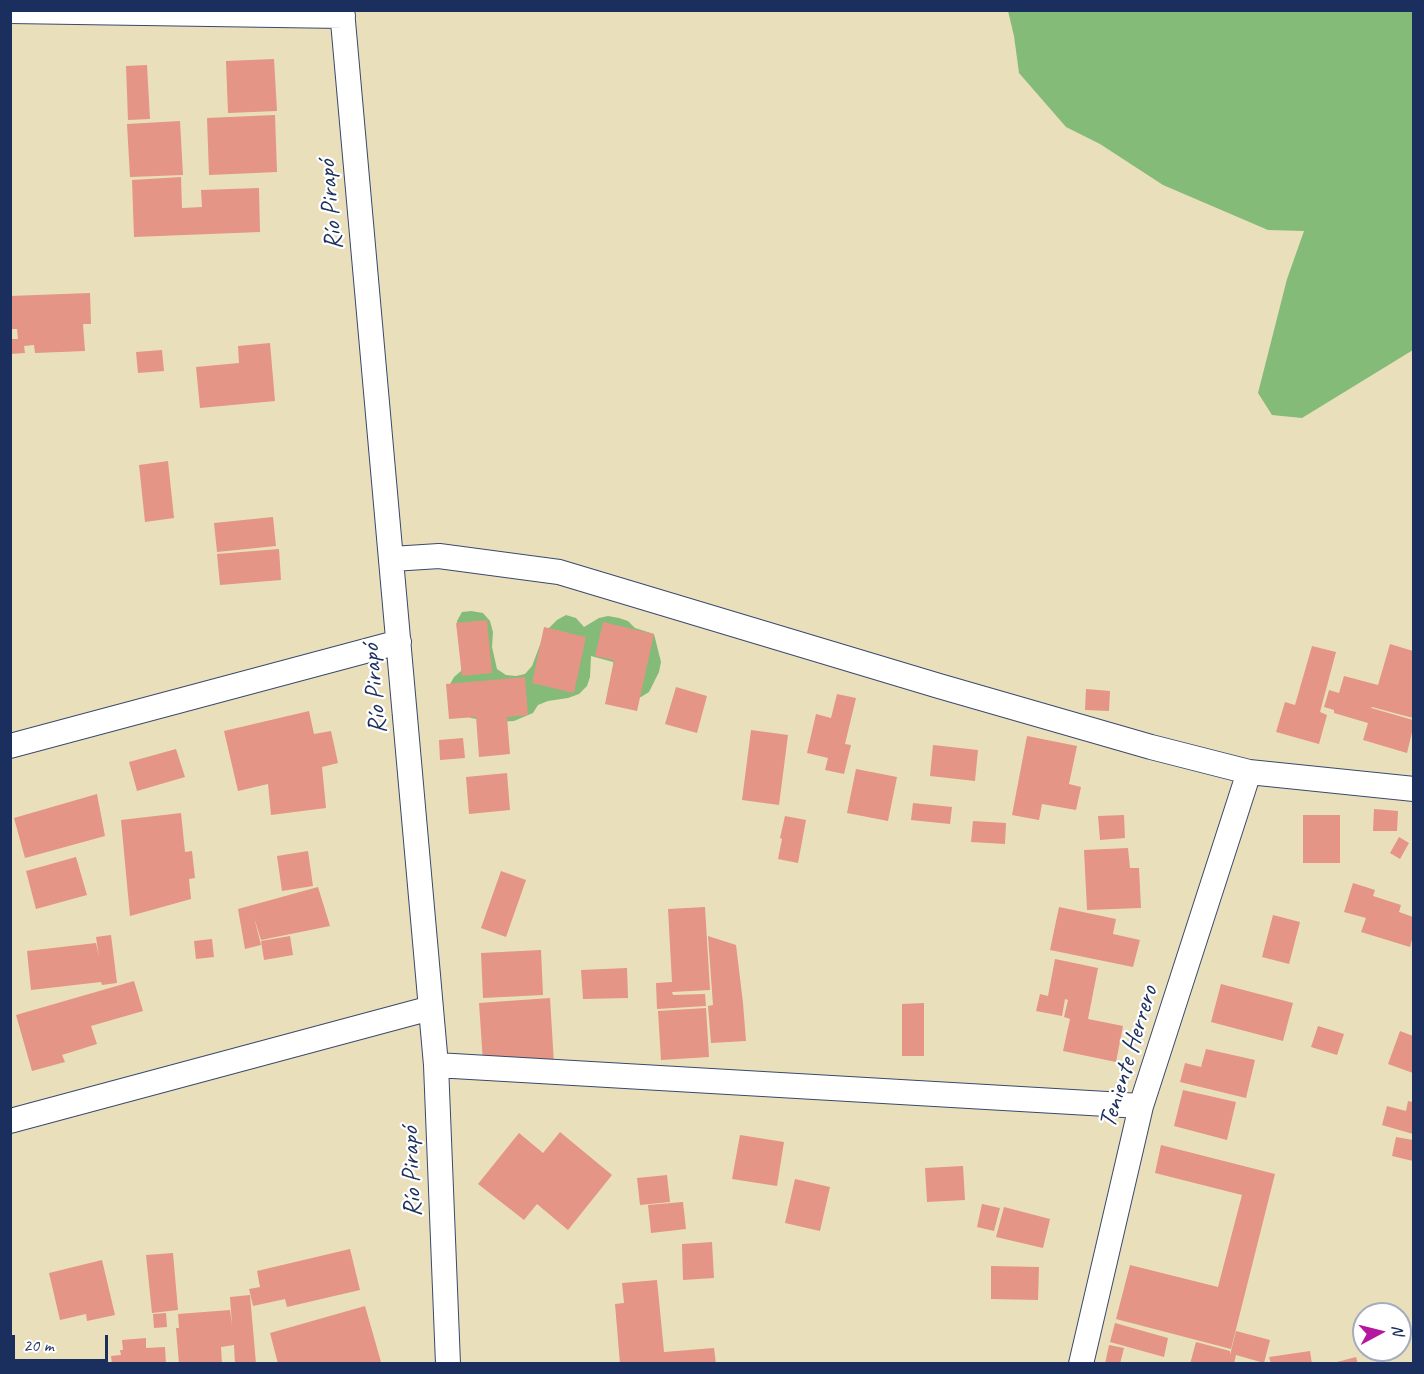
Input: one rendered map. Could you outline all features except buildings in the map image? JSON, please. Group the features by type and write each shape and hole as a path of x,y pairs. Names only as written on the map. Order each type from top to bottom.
{"street":[{"path":"10,11 342,13"},
{"name":"Río Pirapó","path":"342,13 436,1065 448,1364"},
{"path":"392,559 439,556 559,572 950,690 1249,772 1413,789"},
{"path":"10,746 399,642"},
{"name":"Teniente Herrero","path":"1081,1364 1141,1106 1249,772"},
{"path":"10,1121 431,1008"},
{"path":"436,1065 1141,1106"}],"green space":[{"path":"1008,11 1413,11 1413,350 1302,418 1272,415 1258,393 1287,279 1304,231 1268,230 1163,185 1100,144 1066,127 1019,73"},
{"path":"462,612 483,613 490,621 497,669 506,675 525,674 532,666 543,637 549,628 566,615 576,618 584,627 599,618 608,616 619,618 628,621 635,628 654,634 661,662 659,672 649,692 631,699 618,683 613,662 591,656 590,677 587,686 579,694 538,705 533,713 514,721 493,722 471,718 461,713 449,686 461,671 457,621"}]}
